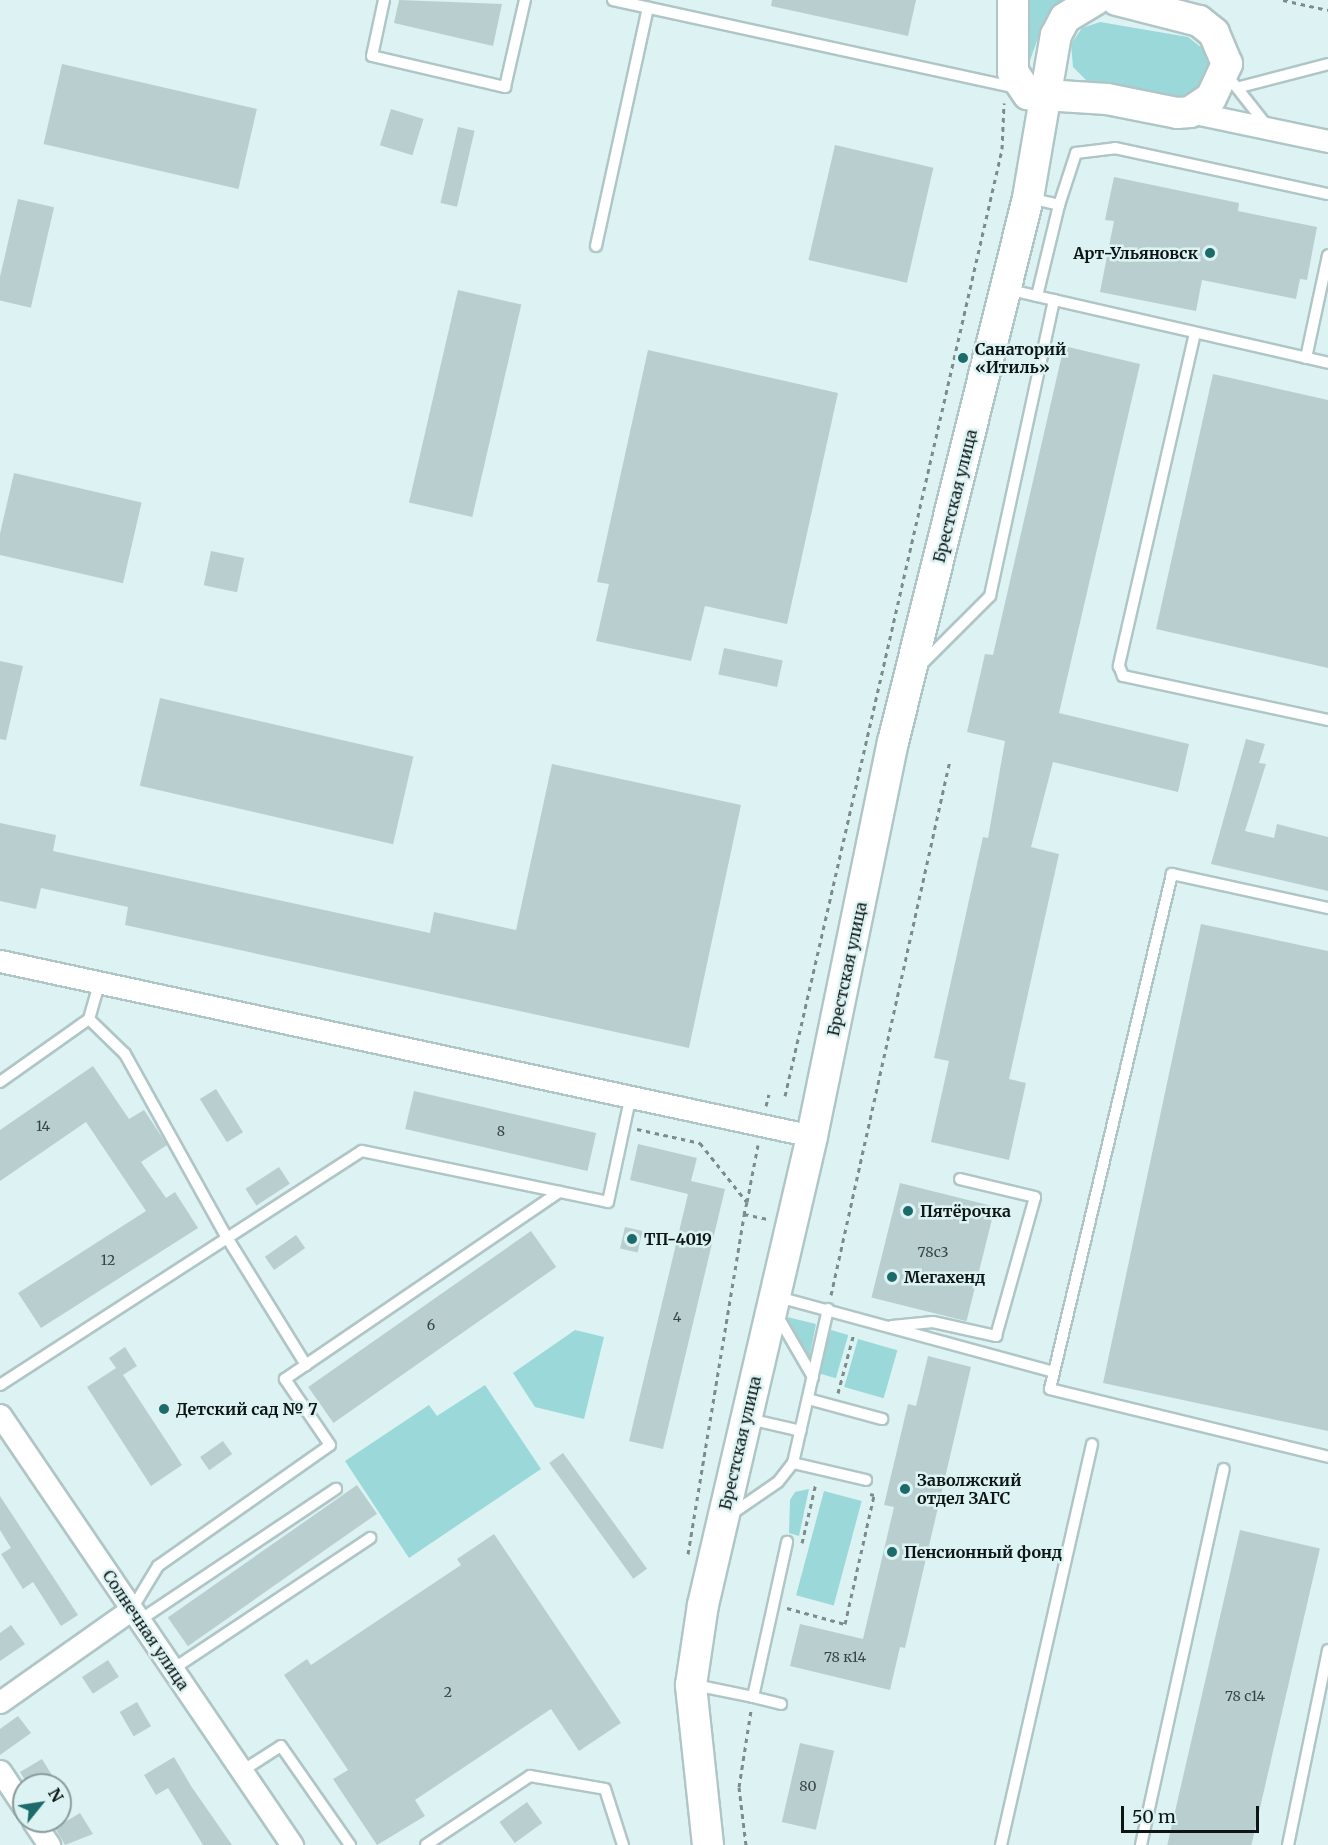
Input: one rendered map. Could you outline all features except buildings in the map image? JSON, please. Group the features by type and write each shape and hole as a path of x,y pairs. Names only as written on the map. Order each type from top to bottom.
{"street":[{"path":"1013,0 1013,72 1023,91 1107,99 1190,112 1328,141"},
{"path":"1111,0 1208,26 1224,50 1232,83 1190,112"},
{"name":"Брестская улица","path":"708,1845 692,1684 722,1520 812,1136 910,676 1028,198 1023,91 1065,18 1111,0"},
{"path":"0,961 630,1099 812,1136"},
{"name":"Солнечная улица","path":"0,1415 292,1845"},
{"path":"0,1702 136,1614"},
{"path":"0,1771 12,1789"}],"lane":[{"path":"384,0 372,56 505,87 525,0"},
{"path":"613,0 1023,91"},
{"path":"596,246 648,8"},
{"path":"1269,129 1232,83 1328,64"},
{"path":"1037,296 1059,205 1076,153 1115,148 1328,194"},
{"path":"1028,198 1059,205"},
{"path":"1306,358 1328,255"},
{"path":"1006,289 1328,363"},
{"path":"910,676 990,596 1054,300"},
{"path":"1195,333 1119,666 1123,676 1328,720"},
{"path":"1328,908 1173,874 1050,1389 1328,1457"},
{"path":"0,1082 89,1019 99,983"},
{"path":"89,1019 125,1054 226,1236 306,1365"},
{"path":"0,1385 226,1236 362,1151 608,1202 630,1099"},
{"path":"892,1326 933,1322 996,1336 1035,1197 960,1179"},
{"path":"136,1614 158,1566 330,1445 285,1379 559,1192"},
{"path":"773,1301 828,1309 1054,1372"},
{"path":"773,1301 813,1377"},
{"path":"722,1520 778,1482 793,1463 828,1309"},
{"path":"808,1399 882,1419"},
{"path":"746,1418 801,1431"},
{"path":"1001,1845 1092,1444"},
{"path":"793,1463 866,1480"},
{"path":"1141,1845 1224,1469"},
{"path":"136,1614 336,1489"},
{"path":"173,1669 370,1538"},
{"path":"753,1697 787,1542"},
{"path":"1288,1845 1328,1650"},
{"path":"692,1684 781,1704"},
{"path":"242,1771 281,1746 350,1845"},
{"path":"426,1845 530,1776 605,1789 623,1845"}],"path":[{"path":"1283,0 1328,10"},
{"path":"785,1096 1002,149 1023,91"},
{"path":"828,1309 950,760"},
{"path":"769,1094 744,1214 773,1220"},
{"path":"623,1125 700,1143 747,1202"},
{"path":"834,1406 858,1317"},
{"path":"800,1552 819,1469"},
{"path":"816,1482 828,1484"},
{"path":"789,1598 787,1610 845,1623 874,1495 863,1492"},
{"path":"746,1845 739,1787 753,1697"}],"shaded area":[{"path":"1028,0 1066,0 1039,35 1026,72"},
{"path":"1100,22 1188,37 1207,52 1211,77 1187,100 1090,84 1073,67 1071,44 1082,28"},
{"path":"787,1317 816,1324 809,1359"},
{"path":"575,1330 604,1337 584,1419 535,1407 513,1373"},
{"path":"831,1330 848,1335 836,1378 819,1373"},
{"path":"858,1339 897,1350 884,1398 844,1387"},
{"path":"485,1385 541,1469 409,1558 345,1461 429,1405 437,1416"},
{"path":"809,1489 799,1536 789,1533 790,1500 795,1492"},
{"path":"824,1491 862,1501 834,1605 796,1595"}],"place":[{"name":"Арт-Ульяновск","path":"1210,253"},
{"name":"Санаторий «Итиль»","path":"963,358"},
{"name":"Пятёрочка","path":"908,1211"},
{"name":"ТП-4019","path":"632,1239"},
{"name":"Мегахенд","path":"892,1277"},
{"name":"Детский сад № 7","path":"164,1409"},
{"name":"Заволжский отдел ЗАГС","path":"905,1489"},
{"name":"Пенсионный фонд","path":"892,1552"}]}
